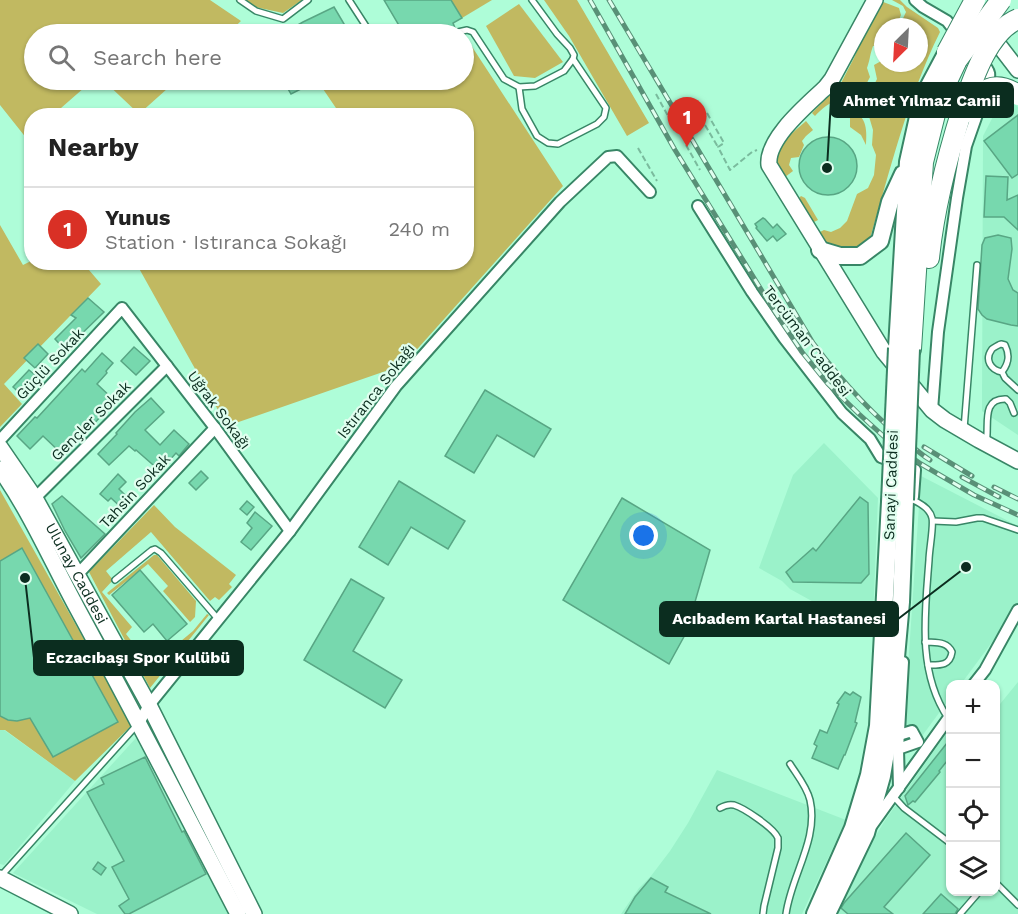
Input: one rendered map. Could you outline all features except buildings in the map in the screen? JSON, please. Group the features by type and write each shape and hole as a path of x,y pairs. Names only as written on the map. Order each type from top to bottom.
{"highway":[{"path":"904,348 923,162 952,56 975,0"},
{"path":"952,56 984,0"},
{"path":"952,56 1000,0"},
{"path":"904,348 923,307 931,236 950,146 965,111 975,74 1001,30 1018,19"},
{"path":"965,111 980,93 989,88 1011,90 1018,95"}],"main road":[{"name":"Sanayi Caddesi","path":"815,914 853,828 867,808 882,776 889,735 901,602 908,162 922,99 952,56"},
{"path":"820,250 840,256 860,256 880,241 890,202 908,162"},
{"name":"Sanayi Caddesi","path":"827,914 866,832 867,808"}],"street":[{"path":"875,0 832,79 780,133 768,158 769,165 884,352 932,410 986,444 1017,459"},
{"path":"915,0 947,21 989,70 991,76 966,146 938,332 932,410"},
{"path":"966,0 1018,53"},
{"path":"966,0 1018,70"},
{"name":"Istıranca Sokağı","path":"149,705 290,531 396,386 560,202 608,157 617,156 650,192"},
{"name":"Tercüman Caddesi","path":"698,206 752,292 842,413 870,439 881,458 915,470 903,501"},
{"name":"Uğrak Sokağı","path":"122,308 215,428 290,531"},
{"name":"Güçlü Sokak","path":"0,440 122,308"},
{"name":"Gençler Sokak","path":"35,498 167,366"},
{"name":"Tahsin Sokak","path":"77,574 215,428"},
{"name":"Ulunay Caddesi","path":"0,447 35,498 149,705 254,914"},
{"name":"Ulunay Caddesi","path":"0,469 25,508 238,914"},
{"path":"896,792 903,501"},
{"path":"977,680 1018,610"},
{"path":"139,723 149,705"},
{"path":"866,832 946,721"},
{"path":"898,749 918,742 912,731 899,735"},
{"path":"867,808 896,792"},
{"path":"0,878 70,914"}],"lane":[{"path":"240,0 256,11 283,19 308,0"},
{"path":"349,0 365,24"},
{"path":"519,87 522,110 537,136 548,143 558,144 597,124 604,117 606,108 573,58 574,55 570,48 532,0"},
{"path":"474,34 504,80 519,87 535,86 564,71 573,58"},
{"path":"964,431 977,265"},
{"path":"1002,372 1006,368 1009,354 1005,345 1001,344 992,350 988,360 993,369 1002,372 1018,390"},
{"path":"986,444 988,413 993,402 1001,399 1008,400 1014,413"},
{"path":"903,501 924,506 931,514 933,521 925,642 934,693 946,712"},
{"path":"933,521 956,522 983,518 1018,530"},
{"path":"115,580 155,549 218,619"},
{"path":"925,642 947,645 952,652 950,660 945,664 928,666"},
{"path":"0,878 139,723"},
{"path":"786,914 808,842 811,822 810,800 790,764"},
{"path":"896,792 904,808 950,842"},
{"path":"720,808 733,804 773,831 778,839 763,914"},
{"path":"1000,887 1018,905"},
{"path":"960,914 975,896"}],"path":[{"path":"656,94 668,116"},
{"path":"699,117 707,113 724,143 718,147"},
{"path":"705,125 730,171 752,152 774,145"},
{"path":"686,145 700,170"},
{"path":"638,148 657,181"}],"shaded area":[{"path":"0,0 210,0 241,21 238,24 24,24 24,90 82,90 61,108 24,108 24,135 0,105"},
{"path":"246,0 302,0 283,13 255,7"},
{"path":"451,0 492,0 462,18"},
{"path":"544,0 577,0 649,123 627,136 569,36"},
{"path":"878,0 899,8 900,18 874,18 874,46 867,68 870,77 858,100 851,103 832,102 815,116 812,113 841,83"},
{"path":"892,0 900,0 923,18 903,18 906,12 903,6"},
{"path":"519,4 563,62 535,78 514,76 486,26"},
{"path":"928,21 940,32 928,57"},
{"path":"474,50 563,186 403,365 227,426 140,270 474,270 474,108 336,108 324,90 474,90"},
{"path":"876,72 922,72 892,162 869,242 847,251 834,250 823,241 818,233 824,230 831,232 840,228 847,221 857,194 868,188 874,175 876,155 872,145 873,130 865,103 877,79"},
{"path":"114,90 166,90 146,108 133,108"},
{"path":"1009,99 1018,107 1018,435 982,411 983,136 996,111"},
{"path":"853,111 864,121 866,145 861,135 850,127 850,112"},
{"path":"806,121 813,130 802,141 804,145 799,157 791,158 789,165 793,171 785,177 777,164 778,152 786,140"},
{"path":"801,196 805,198 818,220 812,223 798,199"},
{"path":"0,225 24,264 24,270 89,270 101,284 4,384 22,404 0,427"},
{"path":"824,443 878,498 873,619 839,616 790,589 782,581 759,568 793,475"},
{"path":"921,476 1018,526 1018,607 964,680 946,680 946,703 922,736 904,727"},
{"path":"0,490 90,650 94,652 132,725 75,781 5,730 0,730"},
{"path":"154,505 175,527 236,575 229,584 232,587 219,600 215,597 210,601 151,532 106,571 113,580 102,592 132,627 126,634 133,643 130,646 154,675 173,656 169,651 193,631 207,614 209,615 150,688 89,572"},
{"path":"154,555 157,555 196,601 195,617 190,622 163,591 168,586 148,564 109,595 107,593"},
{"path":"1018,682 1018,914 829,914 884,822 946,734 946,896 1000,896 1000,704"},
{"path":"0,730 4,730 75,781 4,865 0,864"},
{"path":"136,738 229,914 97,914 13,873"},
{"path":"717,770 846,820 802,914 621,914 670,851"}],"railway":[{"path":"590,0 675,150 775,312 802,352 828,384 890,442 921,464 974,495 1018,515"},
{"path":"609,0 813,343 869,408 894,432 930,460"},
{"path":"924,447 972,476"},
{"path":"962,477 999,497"},
{"path":"994,487 1018,499"}],"place":[{"name":"Yunus","path":"687,147"},
{"name":"Ahmet Yılmaz Camii","path":"827,168"},
{"name":"Acıbadem Kartal Hastanesi","path":"966,567"},
{"name":"Eczacıbaşı Spor Kulübü","path":"25,578"}]}
